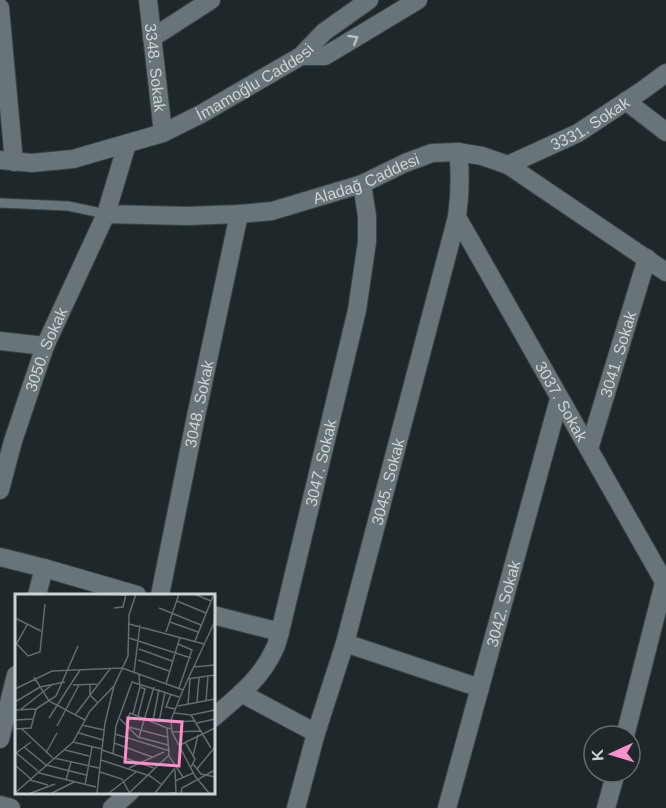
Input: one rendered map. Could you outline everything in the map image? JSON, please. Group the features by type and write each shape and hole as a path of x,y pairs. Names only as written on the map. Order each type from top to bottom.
{"street":[{"name":"3348. Sokak","path":"148,0 163,133"},
{"path":"152,38 211,0"},
{"path":"301,56 325,56 418,0"},
{"name":"İmamoğlu Caddesi","path":"7,161 32,163 73,159 163,133 201,114 301,56 357,3"},
{"path":"0,8 7,161"},
{"name":"3331. Sokak","path":"508,165 578,133 666,73"},
{"path":"626,101 666,132"},
{"path":"106,214 127,144"},
{"name":"Aladağ Caddesi","path":"106,214 187,216 272,211 362,184 432,153 458,152 482,156 508,165 666,272"},
{"name":"3045. Sokak","path":"296,808 316,733 345,643 457,217 461,189 458,152"},
{"name":"3047. Sokak","path":"214,717 258,676 274,650 280,632 357,310 367,242 367,216 362,184"},
{"name":"3050. Sokak","path":"0,490 6,440 45,346 106,214"},
{"name":"3048. Sokak","path":"160,594 239,214"},
{"name":"3037. Sokak","path":"457,217 665,581"},
{"name":"3041. Sokak","path":"589,449 647,258"},
{"path":"0,341 45,346"},
{"name":"3042. Sokak","path":"447,808 559,399"},
{"path":"0,557 134,594"},
{"path":"37,594 44,568"},
{"path":"628,724 665,581"},
{"path":"214,615 280,632"},
{"path":"345,643 480,688"},
{"path":"0,739 15,679"},
{"path":"242,693 316,733"},
{"path":"606,808 613,784"},
{"path":"112,808 129,793"},
{"path":"0,805 11,808"}],"lane":[{"path":"0,203 68,206 106,214"}]}
